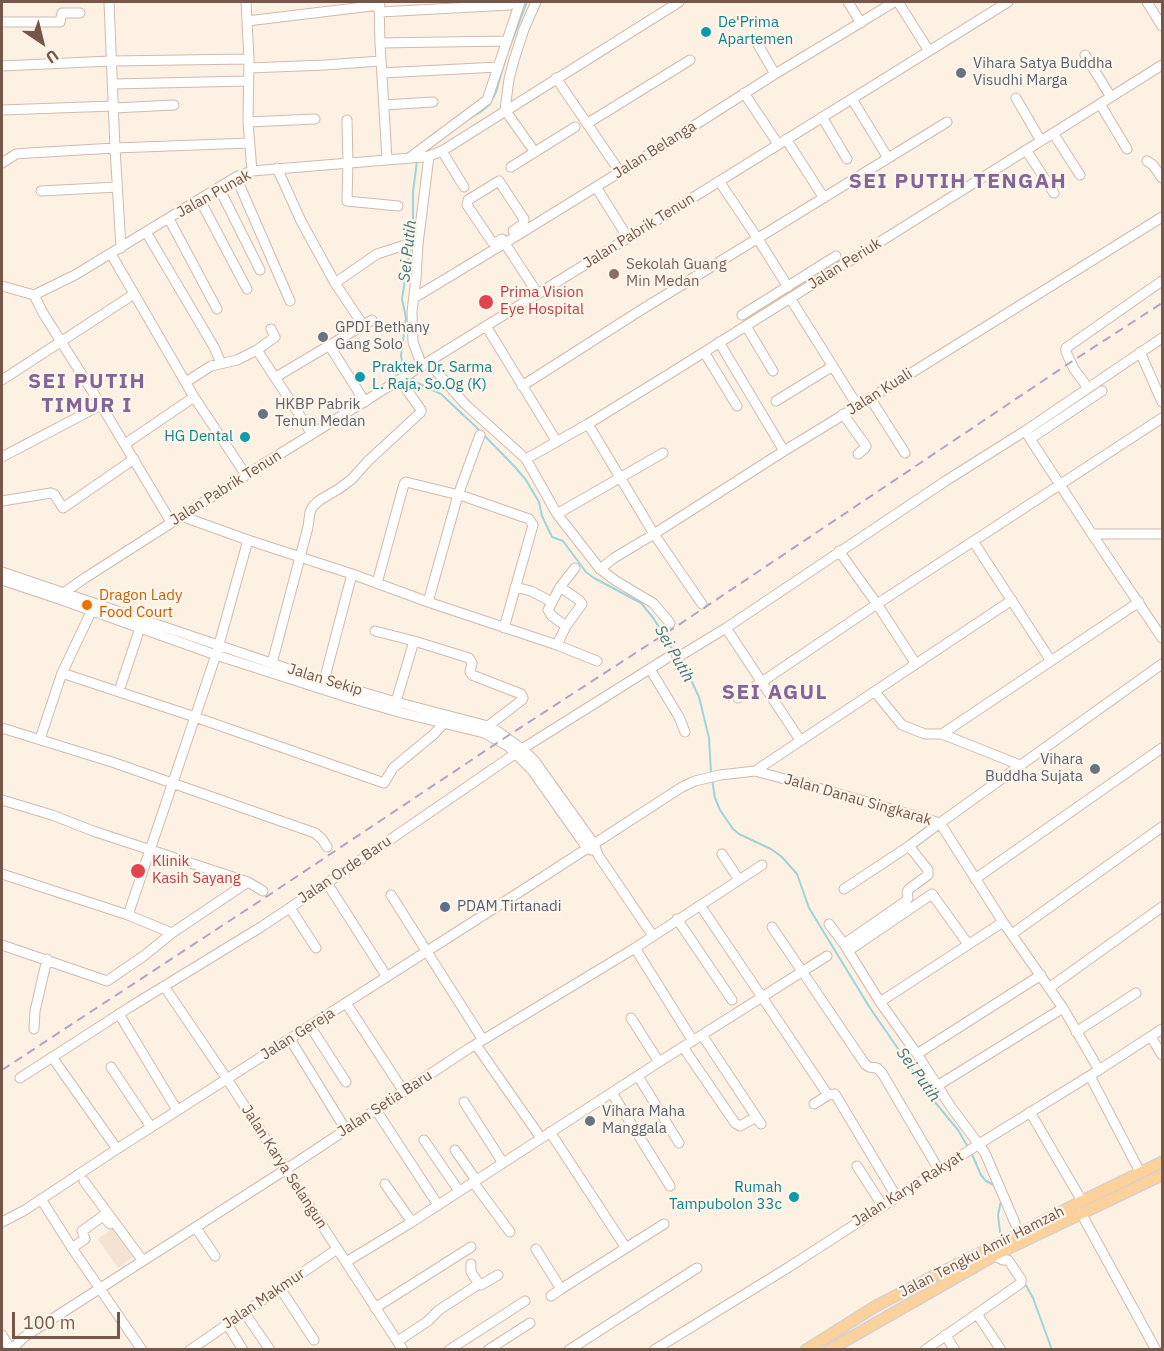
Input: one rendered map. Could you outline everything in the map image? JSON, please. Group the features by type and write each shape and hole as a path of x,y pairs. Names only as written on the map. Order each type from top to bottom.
{"main road":[{"name":"Jalan Tengku Amir Hamzah","path":"1019,1239 1082,1213 1154,1175 1162,1162"},
{"name":"Jalan Tengku Amir Hamzah","path":"829,1350 999,1255 1019,1239 1082,1201 1154,1175"},
{"name":"Jalan Tengku Amir Hamzah","path":"806,1350 876,1306 926,1280 999,1255"}],"street":[{"path":"109,2 121,248"},
{"path":"246,2 249,63 248,122 252,171"},
{"path":"534,152 506,110 509,79 514,60 536,2"},
{"name":"Jalan Punak","path":"34,295 111,254 236,177 252,171 419,157 442,151 679,2"},
{"path":"848,2 861,23"},
{"path":"896,2 930,51"},
{"name":"Jalan Belanga","path":"414,298 744,93 896,2"},
{"name":"Jalan Pabrik Tenun","path":"62,596 171,522 1008,2"},
{"path":"1147,2 1162,26"},
{"path":"247,21 380,6 515,3 507,41 487,100 419,157 412,312 413,342 422,366 526,459 557,514 600,569 616,582 653,603 670,623"},
{"path":"380,6 387,159"},
{"path":"2,22 60,22 62,13 80,13"},
{"path":"380,44 507,41"},
{"path":"757,43 775,74"},
{"path":"1085,55 1111,97"},
{"path":"588,123 690,60"},
{"path":"2,66 111,61 325,65 381,61"},
{"name":"Jalan Periuk","path":"526,459 588,424 1162,65"},
{"path":"382,73 498,68"},
{"path":"556,78 620,172"},
{"path":"112,84 248,81"},
{"path":"744,93 824,198"},
{"path":"1016,98 1041,141"},
{"path":"852,99 888,158"},
{"path":"384,105 433,102"},
{"path":"1100,104 1127,149"},
{"path":"2,110 174,105"},
{"path":"822,117 847,159"},
{"path":"248,122 315,119"},
{"path":"347,120 347,201 398,206"},
{"path":"522,386 947,122"},
{"path":"511,167 575,127"},
{"path":"1053,133 1080,175"},
{"path":"2,163 16,154 249,143"},
{"path":"1026,150 1054,193"},
{"path":"442,151 464,188"},
{"path":"1147,161 1153,165 1162,178"},
{"path":"277,168 335,283 363,325"},
{"path":"236,177 290,301"},
{"path":"499,180 525,221 503,241 492,242 467,205 468,200 499,180"},
{"path":"719,181 788,287"},
{"path":"41,192 117,187"},
{"path":"596,187 628,238"},
{"path":"219,188 260,270"},
{"path":"200,200 247,289"},
{"name":"Jalan Kuali","path":"600,569 843,414 1162,217"},
{"path":"169,219 217,309"},
{"path":"146,232 214,347 220,363"},
{"path":"503,241 538,294"},
{"path":"335,283 377,254 416,244"},
{"path":"111,254 194,397 246,475"},
{"path":"742,315 836,256"},
{"path":"1088,387 1074,369 1066,348 1162,282"},
{"path":"2,286 34,295 171,522"},
{"path":"2,380 134,294"},
{"path":"790,298 858,405"},
{"path":"276,377 372,320"},
{"path":"746,326 773,371"},
{"path":"486,327 558,442"},
{"path":"186,382 211,366 237,360 257,350 275,337 271,329"},
{"path":"680,656 1025,431 1162,338"},
{"path":"719,342 784,451"},
{"path":"329,345 364,402"},
{"path":"257,350 312,434"},
{"path":"704,352 737,406"},
{"path":"1140,352 1162,402"},
{"path":"776,400 833,366"},
{"path":"272,663 313,506 352,479 368,461 422,412 403,378"},
{"path":"1030,440 1102,391"},
{"path":"125,444 194,397"},
{"path":"870,398 905,453"},
{"path":"2,457 101,405"},
{"path":"843,414 866,446 858,454"},
{"path":"738,698 877,604 1162,418"},
{"path":"588,424 654,534 702,604"},
{"path":"1025,431 1162,638"},
{"path":"428,602 458,495 480,435"},
{"path":"557,514 663,453"},
{"path":"2,501 51,493 63,508 134,459"},
{"path":"377,583 406,482 458,495 531,520 533,525 504,628"},
{"path":"181,516 557,645 597,661"},
{"path":"1092,534 1162,534"},
{"path":"128,915 217,650 248,540"},
{"path":"973,542 1051,660"},
{"path":"839,551 916,664"},
{"path":"566,626 548,612 560,587 575,568"},
{"name":"Jalan Sekip","path":"2,572 62,596 350,698 395,706 486,729 534,760 653,936"},
{"path":"324,681 352,574"},
{"name":"Jalan Sekip","path":"2,580 62,596 140,628 272,663 444,723 486,729"},
{"path":"515,587 531,591 552,602"},
{"path":"557,645 566,626 582,604 560,587"},
{"path":"755,771 1012,600"},
{"path":"942,734 1139,602"},
{"path":"40,739 62,673 92,610"},
{"path":"726,627 800,740"},
{"path":"121,685 140,628"},
{"path":"375,631 469,658 472,663 470,672 472,675 521,694 522,700 486,729"},
{"path":"395,706 414,641"},
{"name":"Jalan Orde Baru","path":"20,1078 261,927 519,751 668,658"},
{"name":"Jalan Danau Singkarak","path":"591,846 682,787 705,778 755,771 940,823 1162,664"},
{"path":"650,669 679,717 685,732"},
{"path":"62,673 384,783 393,768 435,734 444,723"},
{"path":"875,692 902,725 925,734 942,734 1020,765"},
{"path":"2,728 315,833 327,847"},
{"path":"975,879 1162,748"},
{"path":"2,800 248,882 263,891"},
{"path":"844,889 940,823 1003,922 1063,1008 1099,1070"},
{"path":"1012,934 1162,827"},
{"name":"Jalan Gereja","path":"2,1221 41,1199 591,846"},
{"path":"846,948 906,901 909,889 928,875 927,870 909,846"},
{"path":"722,854 739,880"},
{"name":"Jalan Setia Baru","path":"11,1350 24,1337 196,1228 480,1042 635,948 762,864"},
{"path":"2,874 128,915 172,933"},
{"path":"2,945 107,981 172,933 248,882"},
{"path":"327,883 387,977"},
{"path":"846,948 932,894 968,944"},
{"path":"392,895 480,1042 541,1138"},
{"path":"1049,988 1162,907"},
{"path":"290,908 316,948"},
{"path":"704,910 831,1094 896,1196"},
{"path":"677,919 732,1000"},
{"path":"880,1002 1003,922"},
{"path":"829,924 959,1118 974,1147 985,1153 1015,1223"},
{"path":"772,927 865,1064 877,1068 882,1073 939,1170"},
{"path":"635,948 693,1041"},
{"path":"346,1262 827,956"},
{"path":"34,1029 35,1011 47,959"},
{"path":"916,1054 1041,975"},
{"name":"Jalan Karya Selangun","path":"164,986 400,1345"},
{"path":"1076,1032 1136,993"},
{"path":"346,1003 404,1092"},
{"path":"937,1086 1063,1008"},
{"path":"119,1014 177,1110"},
{"path":"631,1018 659,1062"},
{"path":"310,1026 346,1082"},
{"name":"Jalan Karya Rakyat","path":"654,1350 1162,1029"},
{"path":"683,1047 735,1123 740,1126 758,1121 702,1035"},
{"path":"1151,1037 1162,1055"},
{"path":"290,1039 346,1130"},
{"path":"52,1057 117,1149"},
{"path":"111,1067 151,1127"},
{"path":"638,1076 679,1143"},
{"path":"1090,1076 1154,1175"},
{"path":"612,1093 670,1186"},
{"path":"814,1104 831,1094"},
{"path":"464,1101 502,1163"},
{"path":"376,1110 438,1205"},
{"path":"1029,1112 1082,1201"},
{"path":"550,1132 626,1248"},
{"path":"424,1140 459,1191"},
{"path":"455,1150 510,1232"},
{"path":"857,1166 882,1205"},
{"path":"84,1181 143,1261"},
{"path":"385,1184 412,1222"},
{"path":"41,1199 142,1350"},
{"path":"1082,1213 1156,1350"},
{"path":"72,1248 85,1239 82,1232 103,1216 110,1225 114,1223"},
{"path":"551,1296 664,1224"},
{"path":"196,1228 215,1256"},
{"path":"375,1308 471,1246"},
{"name":"Jalan Makmur","path":"190,1350 337,1249"},
{"path":"536,1249 561,1289"},
{"path":"925,1350 1021,1281 999,1255"},
{"path":"471,1264 471,1272 479,1284"},
{"path":"569,1350 697,1268"},
{"path":"400,1345 439,1310 479,1284 498,1275"},
{"path":"280,1288 314,1341"},
{"path":"448,1350 525,1301"},
{"path":"244,1312 270,1350"},
{"path":"977,1314 1001,1350"},
{"path":"488,1350 530,1323"},
{"path":"227,1324 243,1350"},
{"path":"2,1335 11,1350"},
{"path":"945,1335 956,1350"}],"shaded area":[{"path":"117,1225 137,1254 118,1268 98,1239"}],"waterway":[{"name":"Sei Putih","path":"464,122 490,104 527,2"},
{"name":"Sei Putih","path":"410,242 417,161"},
{"name":"Sei Putih","path":"407,372 401,356 406,318 402,299 410,248"},
{"name":"Sei Putih","path":"410,376 418,383 441,394 515,467 539,502 542,516 552,537 563,541 586,572 641,603 654,619 699,697 709,738 711,773"},
{"name":"Sei Putih","path":"712,779 715,798 720,810 733,829 771,849 782,857 797,874 809,908 870,1008 968,1147"},
{"name":"Sei Putih","path":"971,1152 981,1175 994,1185"},
{"name":"Sei Putih","path":"1001,1201 998,1215 1003,1239"},
{"name":"Sei Putih","path":"1024,1282 1033,1298 1052,1350"}],"railway":[{"path":"2,1070 674,628 1162,303"}],"place":[{"name":"De'Prima Apartemen","path":"706,32"},
{"name":"Vihara Satya Buddha Visudhi Marga","path":"961,73"},
{"name":"Sekolah Guang Min Medan","path":"614,274"},
{"name":"Prima Vision Eye Hospital","path":"486,302"},
{"name":"GPDI Bethany Gang Solo","path":"323,337"},
{"name":"Praktek Dr. Sarma L. Raja, So.Og (K)","path":"360,377"},
{"name":"HKBP Pabrik Tenun Medan","path":"263,414"},
{"name":"HG Dental","path":"245,437"},
{"name":"Dragon Lady Food Court","path":"87,605"},
{"name":"Vihara Buddha Sujata","path":"1095,769"},
{"name":"Klinik Kasih Sayang","path":"138,871"},
{"name":"PDAM Tirtanadi","path":"445,907"},
{"name":"Vihara Maha Manggala","path":"590,1121"},
{"name":"Rumah Tampubolon 33c","path":"794,1197"}],"district":[{"name":"SEI PUTIH TENGAH","path":"958,182"},
{"name":"SEI PUTIH TIMUR I","path":"87,394"},
{"name":"SEI AGUL","path":"775,693"}]}
